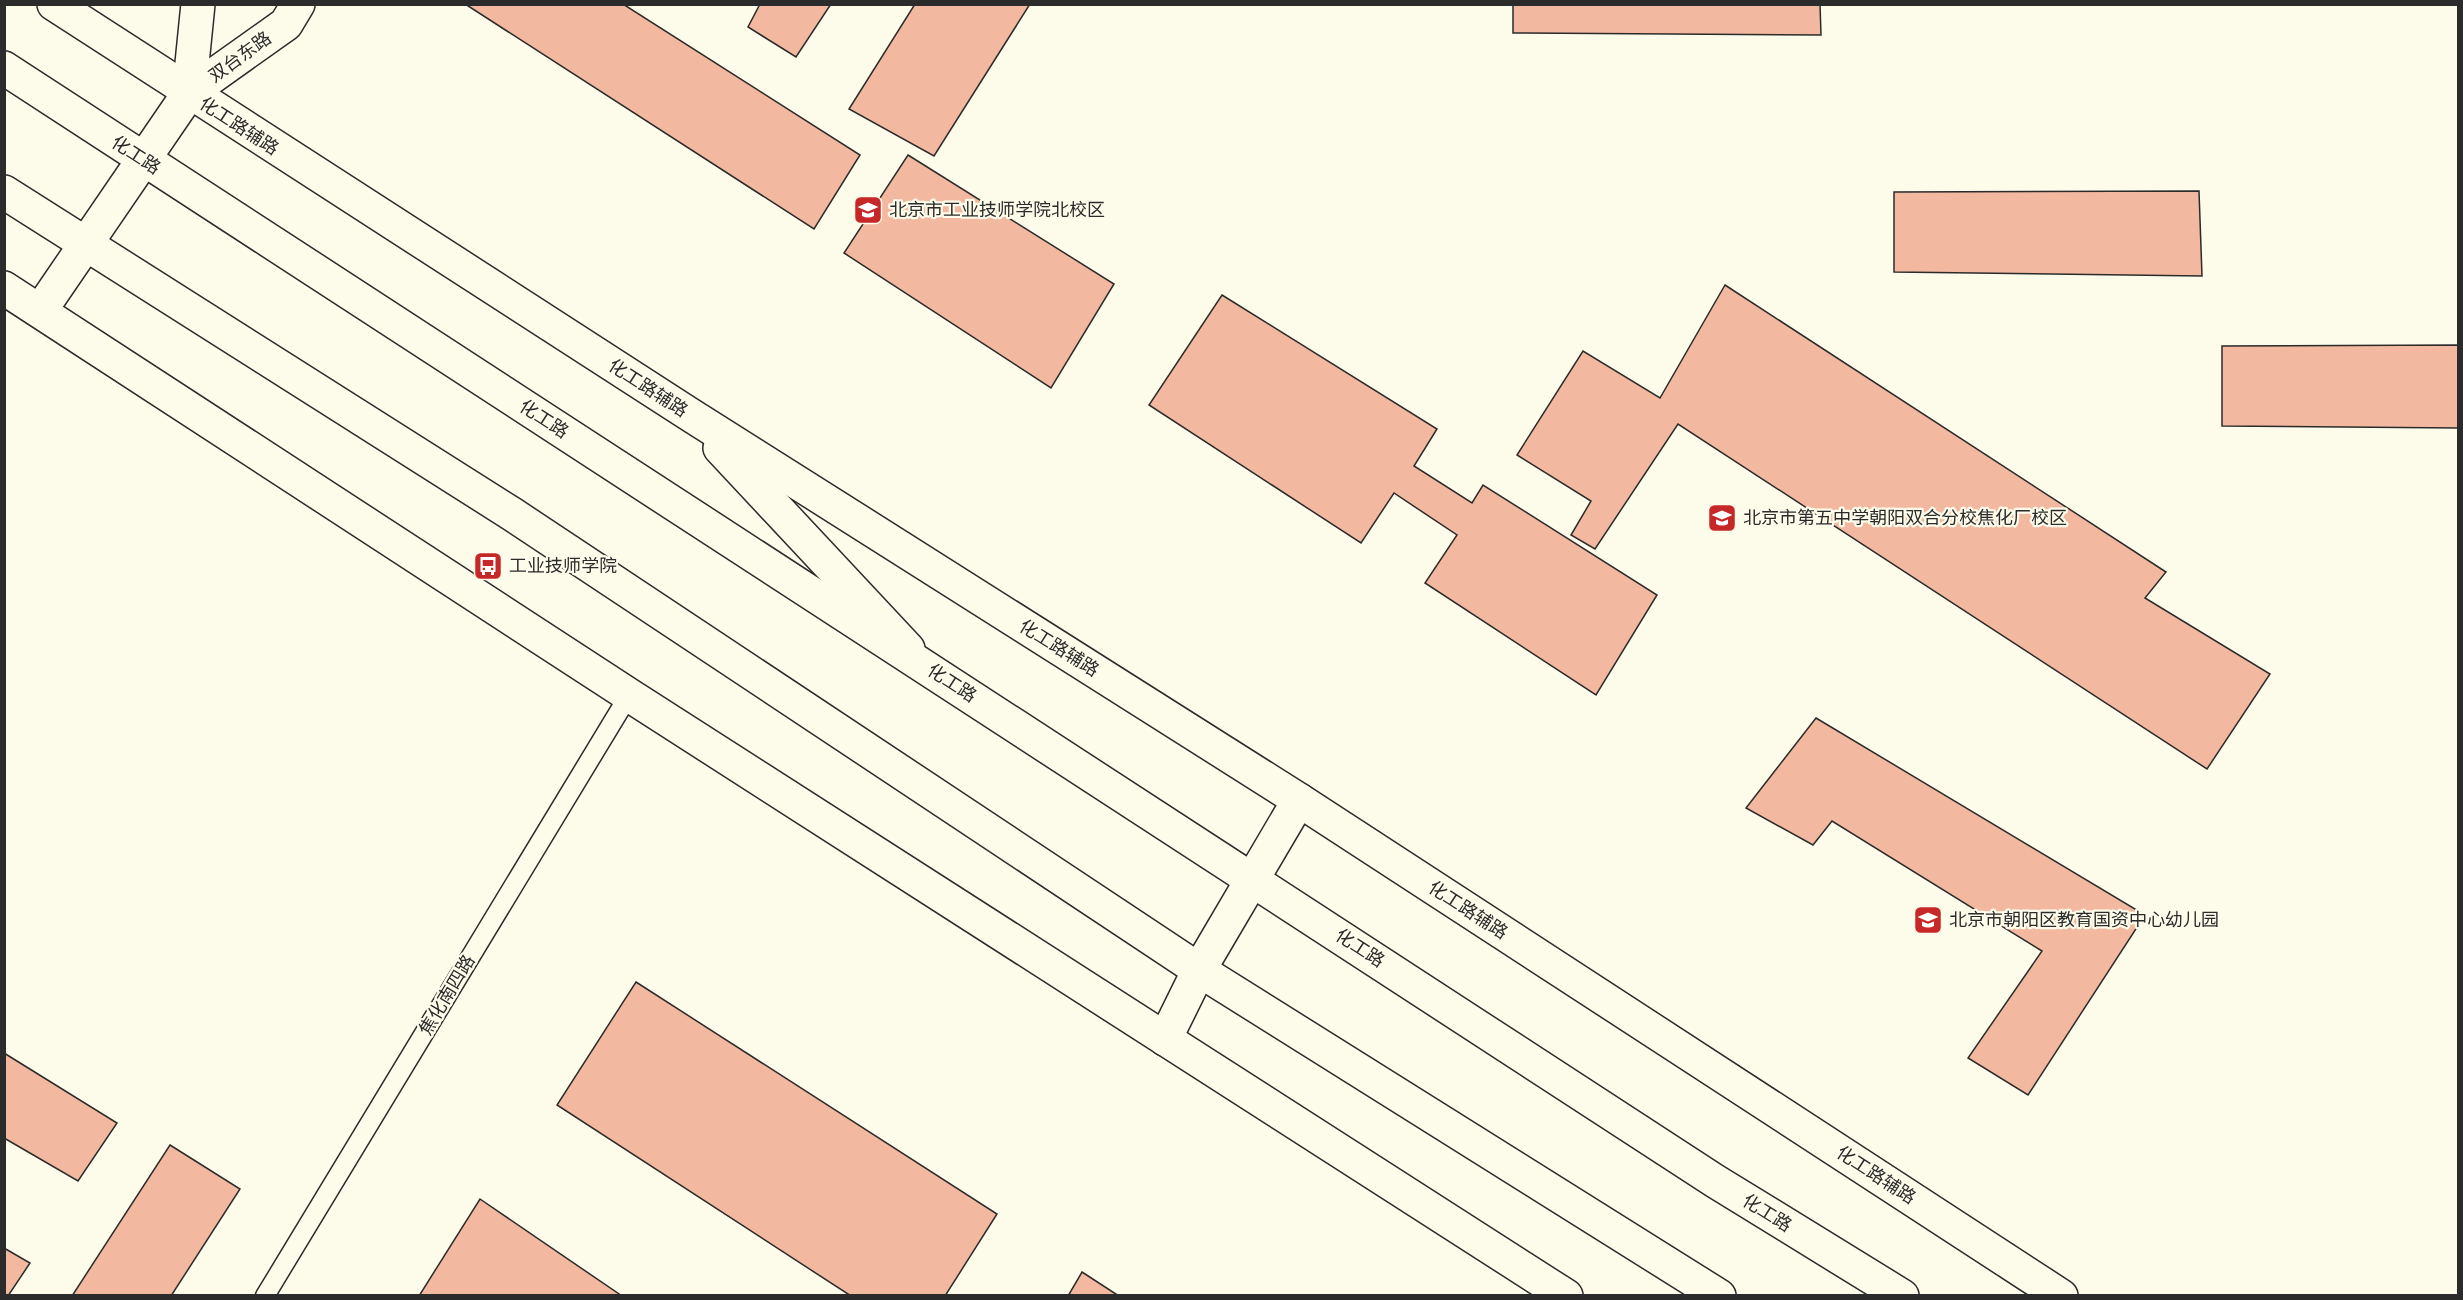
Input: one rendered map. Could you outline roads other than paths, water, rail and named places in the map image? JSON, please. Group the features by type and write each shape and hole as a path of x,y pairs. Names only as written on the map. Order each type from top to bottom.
{"street":[{"name":"化工路辅路","path":"54,4 689,414 1299,800 2061,1296"},
{"name":"双台东路","path":"189,93 198,4"},
{"name":"双台东路","path":"189,93 285,24 298,4"},
{"name":"化工路","path":"4,68 1251,877 1715,1181 1902,1296"},
{"path":"40,311 84,243 189,93"},
{"path":"4,192 512,514 1199,970 1719,1296"},
{"path":"4,288 629,695 1566,1296"},
{"path":"689,414 922,664"},
{"path":"1165,1039 1199,970 1251,877 1299,800"},
{"path":"1678,1270 1700,1296"}],"lane":[{"name":"焦化南四路","path":"265,1296 629,695"}],"place":[{"name":"北京市工业技师学院北校区","path":"868,210"},
{"name":"北京市第五中学朝阳双合分校焦化厂校区","path":"1722,518"},
{"name":"工业技师学院","path":"488,566"},
{"name":"北京市朝阳区教育国资中心幼儿园","path":"1928,920"}]}
